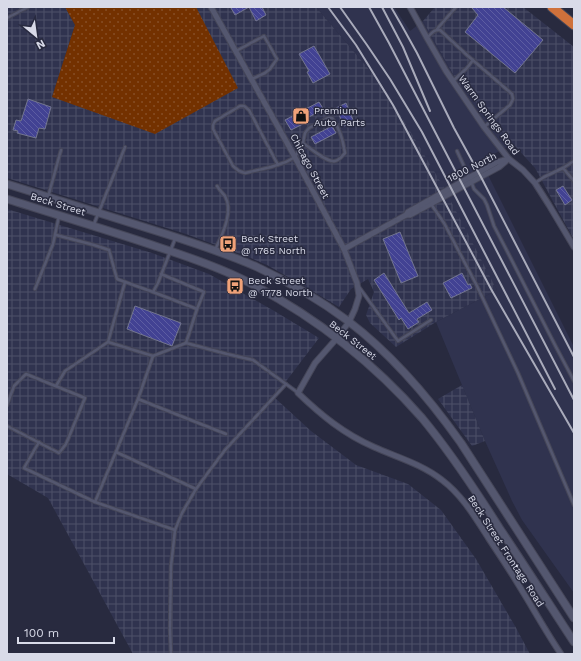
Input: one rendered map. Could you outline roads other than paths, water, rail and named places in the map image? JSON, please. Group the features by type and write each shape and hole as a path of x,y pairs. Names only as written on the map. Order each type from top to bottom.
{"highway":[{"path":"552,7 574,25"}],"main road":[{"name":"Beck Street","path":"7,184 175,237 257,267 313,297 349,322 396,364 445,420 574,618"},
{"name":"Beck Street","path":"7,199 170,251 219,269 284,302 337,338 389,384 440,440 470,483 574,642"}],"street":[{"name":"Chicago Street","path":"211,7 344,249 357,283 359,296 355,309 349,322 337,338"},
{"name":"Warm Springs Road","path":"410,7 426,38 484,127 509,159 523,170 535,183 574,247"},
{"name":"1800 North","path":"344,249 406,215 408,212 470,180 499,167 509,159"},
{"name":"1800 North","path":"406,215 410,215 431,204 470,180"},
{"path":"298,393 315,363 337,338"},
{"name":"Beck Street Frontage Road","path":"298,393 318,412 347,432 374,447 415,464 441,479 452,488 467,505 518,583 561,654"}],"lane":[{"path":"7,18 28,7"},
{"path":"426,38 437,30 456,7"},
{"path":"437,30 440,30 512,94 513,99 508,108 484,127"},
{"path":"236,51 264,36 277,58 270,69 251,79"},
{"path":"453,81 473,60"},
{"path":"278,165 249,110 244,106 240,106 215,121 213,129 233,166 239,171 245,173 278,165 295,158 303,143 305,133 309,128 328,118 332,118 338,125 344,144 345,153 341,158 335,161 330,161 303,143"},
{"path":"93,226 125,147"},
{"path":"48,197 61,150"},
{"path":"457,151 474,189 484,199 494,226 574,381"},
{"path":"535,183 574,161"},
{"path":"563,168 574,182"},
{"path":"215,251 229,210 225,197 217,186"},
{"path":"431,204 444,223 476,284 518,373 574,506"},
{"path":"35,289 56,236 59,215"},
{"path":"56,236 109,250 117,279 197,309"},
{"path":"153,292 175,237"},
{"path":"161,274 204,292 186,343"},
{"path":"56,386 65,371 108,342 126,282"},
{"path":"357,283 398,341 431,320"},
{"path":"108,342 153,356 186,343 253,360 298,393"},
{"path":"95,502 138,399 153,356"},
{"path":"7,405 14,386 26,374 85,398 66,444 59,453 7,426"},
{"path":"171,654 171,566 175,530 182,513 196,489 225,450 286,384"},
{"path":"138,399 226,434"},
{"path":"39,442 24,468 95,502 175,530"},
{"path":"116,452 196,489"}],"railway":[{"path":"328,7 356,45 393,105 491,289 574,433"},
{"path":"340,7 390,79 422,132 555,389"},
{"path":"369,7 574,400"},
{"path":"382,7 403,47 430,111"},
{"path":"391,7 417,53 454,128 574,357"}],"place":[{"name":"Premium Auto Parts","path":"301,116"},
{"name":"Beck Street @ 1765 North","path":"228,244"},
{"name":"Beck Street @ 1778 North","path":"235,286"}]}
